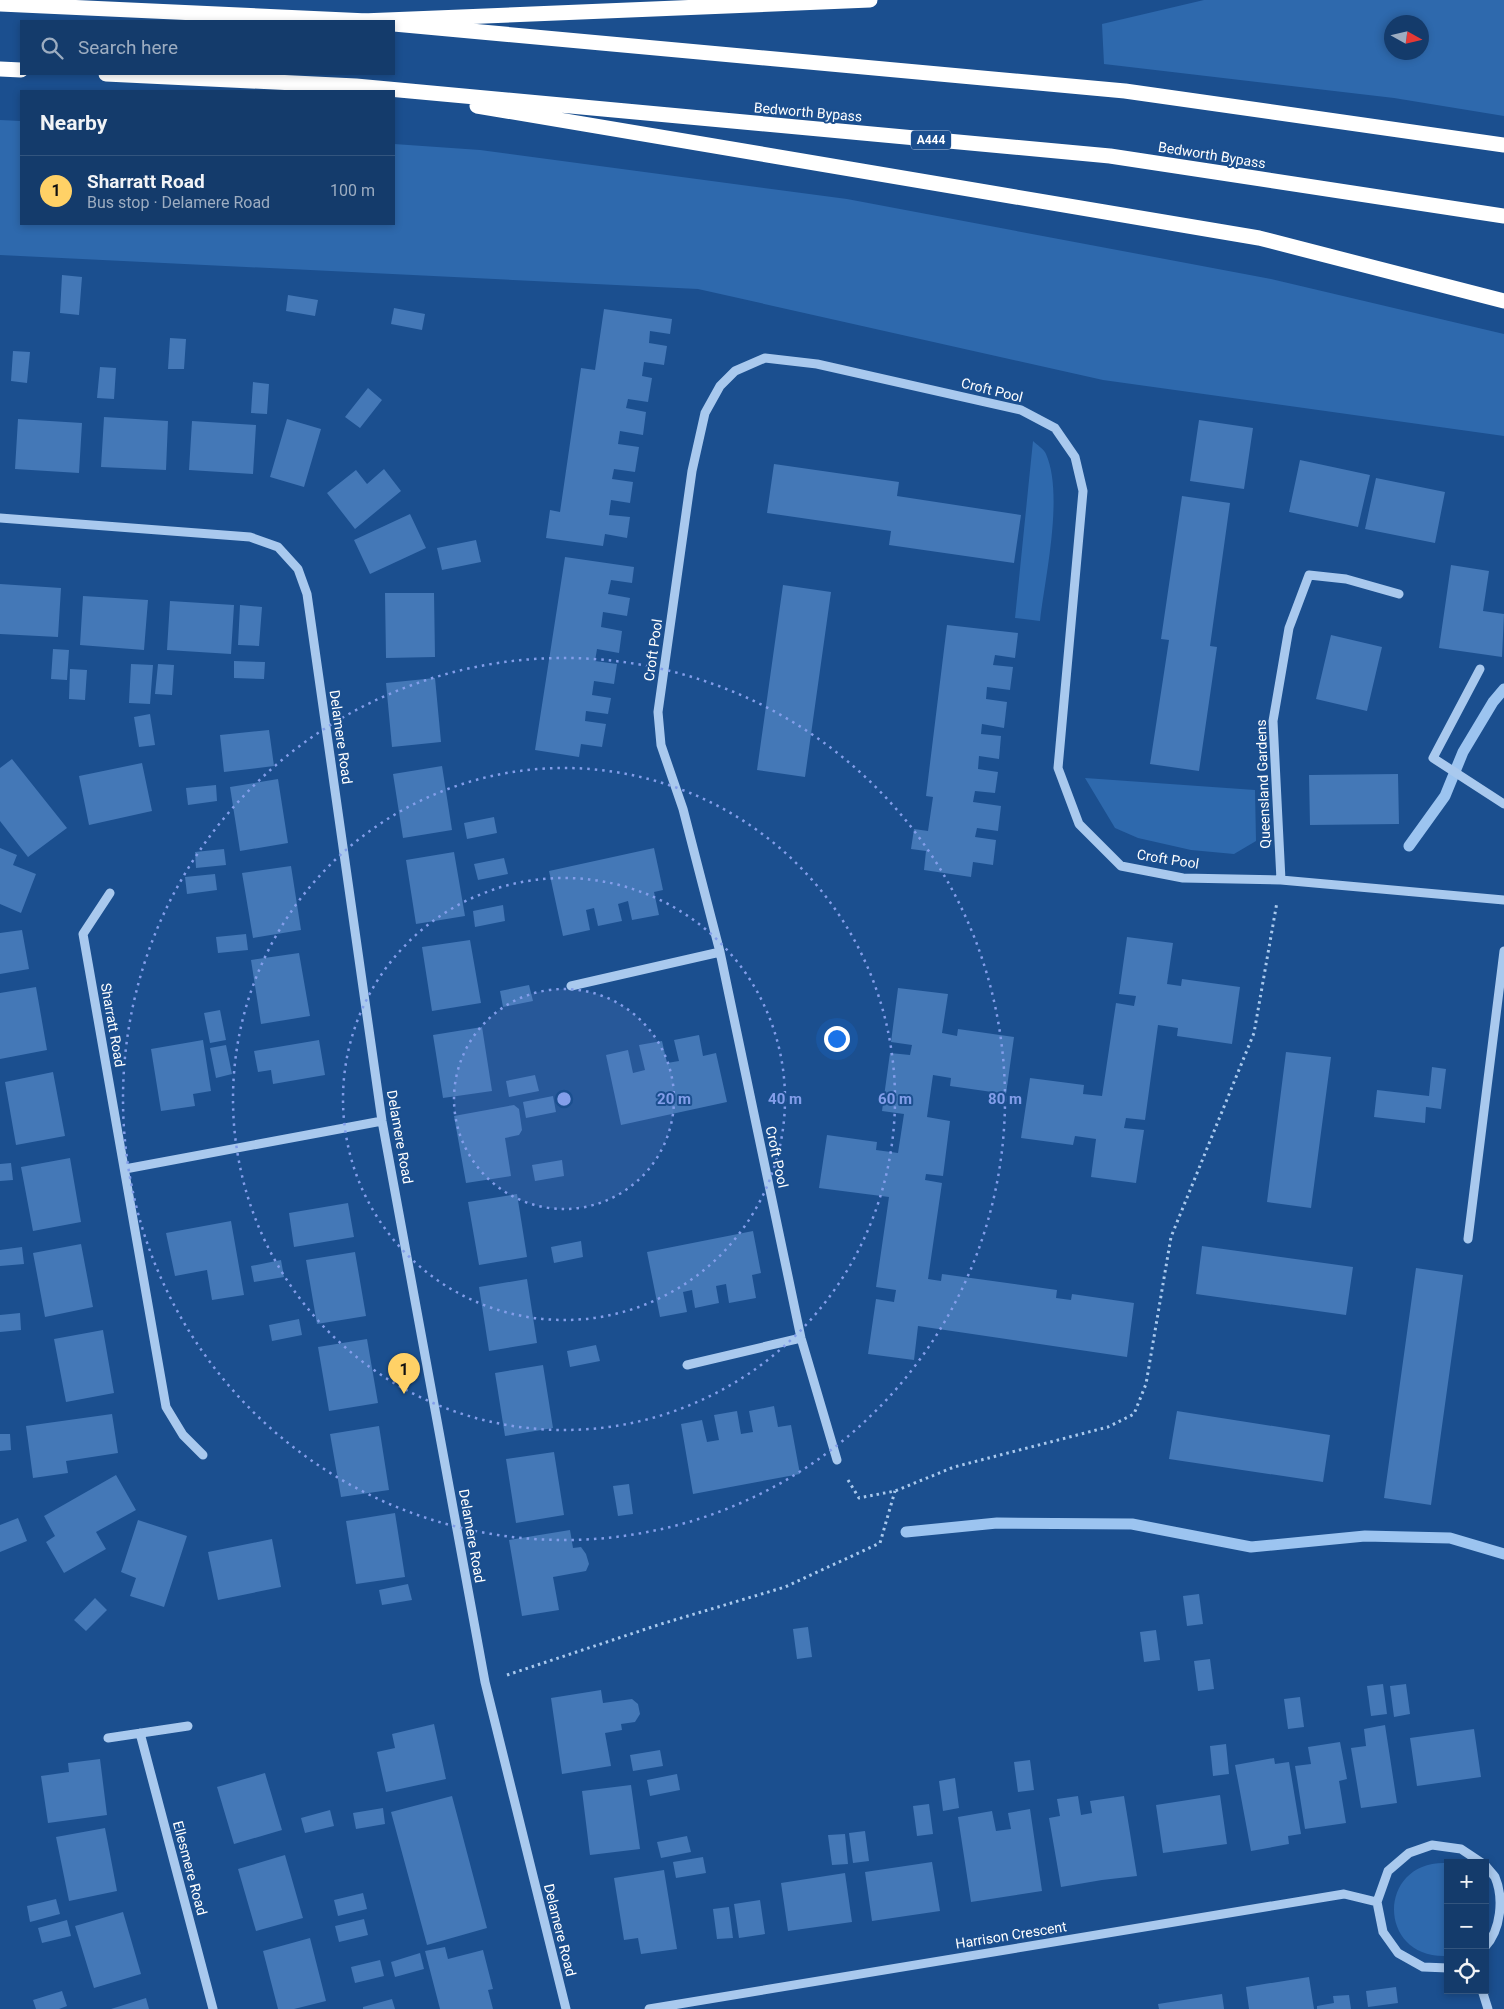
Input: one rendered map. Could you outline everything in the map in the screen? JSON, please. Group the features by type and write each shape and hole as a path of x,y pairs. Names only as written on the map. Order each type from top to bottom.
{"highway":[{"path":"386,20 870,0"},
{"path":"0,4 341,20"},
{"path":"395,24 1126,90 1504,144"},
{"path":"0,68 20,70"},
{"name":"Bedworth Bypass","path":"127,75 356,86 1110,156 1504,216"},
{"path":"356,86 380,90"},
{"path":"395,92 1259,238 1504,301"}],"street":[{"name":"Croft Pool","path":"837,1460 801,1338 720,952 684,809 661,745 658,712 692,471 705,413 720,386 734,371 765,358 817,364 1021,410 1055,428 1074,457 1084,491 1058,768 1079,824 1121,866 1183,878 1280,880 1504,900"},
{"name":"Delamere Road","path":"0,518 250,537 278,547 298,569 307,594 382,1121 484,1682 566,2009"},
{"name":"Queensland Gardens","path":"1280,880 1273,722 1289,628 1309,575 1346,579 1400,594"},
{"path":"1480,669 1433,758 1504,804"},
{"name":"Sharratt Road","path":"110,893 83,934 166,1407 183,1435 203,1455"},
{"path":"1468,1239 1504,950"},
{"path":"571,986 720,952"},
{"path":"125,1169 382,1121"},
{"path":"687,1365 801,1338"},
{"path":"108,1738 188,1726"},
{"name":"Ellesmere Road","path":"140,1733 213,2009"},
{"path":"1444,1968 1423,1967 1398,1953 1382,1932 1377,1902 1388,1871 1409,1853 1432,1845 1461,1849 1476,1859"},
{"path":"1489,1870 1495,1878 1498,1887 1501,1914 1493,1938 1489,1942"},
{"name":"Harrison Crescent","path":"649,2009 1344,1894 1377,1902"},
{"path":"1483,1994 1488,2009"}],"path":[{"path":"837,1460 859,1498 895,1491 954,1467 1108,1427 1134,1414 1146,1384 1171,1237 1254,1033 1280,880"},
{"path":"484,1682 661,1624 785,1587 880,1543 895,1491"}],"shaded area":[{"path":"1204,0 1504,0 1504,116 1394,98 1104,64 1102,24"},
{"path":"0,120 20,121 20,225 395,225 395,144 480,150 847,199 1271,279 1504,334 1504,436 1103,380 698,289 0,255"},
{"path":"1033,441 1046,454 1051,471 1053,491 1052,536 1040,621 1015,618"},
{"path":"1085,778 1255,790 1256,841 1234,854 1191,850 1138,838 1115,828"},
{"path":"1444,1864 1444,1956 1424,1953 1408,1943 1397,1927 1394,1910 1397,1892 1408,1876 1424,1866"}],"building":[{"path":"62,275 82,277 79,315 60,313"},
{"path":"288,295 318,300 315,316 286,311"},
{"path":"394,308 425,314 422,330 391,324"},
{"path":"604,309 672,319 670,334 650,331 649,343 667,346 664,365 644,362 642,376 652,378 648,402 628,399 626,408 646,412 643,435 620,431 618,444 639,447 635,472 614,469 612,479 633,482 630,503 611,500 609,515 630,517 627,538 605,534 603,546 546,538 550,510 560,512 581,368 595,370"},
{"path":"170,338 186,339 184,369 168,369"},
{"path":"13,351 30,352 27,383 11,381"},
{"path":"100,367 116,368 114,399 97,398"},
{"path":"253,382 269,384 267,414 251,413"},
{"path":"368,388 382,400 360,428 345,417"},
{"path":"104,417 168,421 166,470 101,467"},
{"path":"18,419 82,423 79,473 15,469"},
{"path":"287,419 321,429 304,487 270,477"},
{"path":"1199,420 1253,428 1244,489 1190,481"},
{"path":"192,421 256,425 253,474 189,470"},
{"path":"1300,460 1370,475 1358,527 1289,512"},
{"path":"774,464 899,482 897,496 1021,515 1014,563 889,545 891,531 767,513"},
{"path":"384,469 401,491 355,529 327,493 356,470 367,484"},
{"path":"1376,478 1445,492 1435,543 1365,529"},
{"path":"1182,496 1230,503 1210,646 1217,647 1199,771 1150,764 1169,640 1161,639"},
{"path":"410,514 426,548 370,574 354,540"},
{"path":"476,540 481,562 442,570 437,548"},
{"path":"565,557 634,567 632,583 611,580 608,594 630,598 627,616 603,612 601,627 622,631 619,653 597,649 595,661 617,664 614,684 594,681 592,695 611,698 608,714 586,711 585,721 606,724 602,747 581,744 579,757 535,750"},
{"path":"1451,565 1489,571 1483,611 1504,614 1502,657 1439,648"},
{"path":"0,584 61,588 58,637 0,634"},
{"path":"783,585 831,592 805,777 757,770"},
{"path":"385,593 434,593 435,657 386,658"},
{"path":"83,596 148,600 144,650 80,645"},
{"path":"170,601 234,605 231,654 167,650"},
{"path":"240,605 262,607 259,646 238,645"},
{"path":"947,625 1018,633 1015,658 995,655 993,665 1013,667 1010,690 987,687 986,699 1007,702 1004,728 982,724 981,734 1001,736 999,759 979,756 978,769 998,772 995,793 975,791 973,802 1001,806 998,831 977,828 975,837 996,840 993,865 973,862 971,877 924,870 926,851 911,849 914,829 928,831 933,797 926,796"},
{"path":"1331,635 1382,647 1367,711 1316,699"},
{"path":"53,649 69,650 67,680 51,679"},
{"path":"234,661 265,662 264,679 234,678"},
{"path":"131,664 153,665 150,704 129,703"},
{"path":"158,664 174,665 172,695 155,694"},
{"path":"70,669 87,670 85,700 69,699"},
{"path":"435,678 441,742 392,747 386,683"},
{"path":"150,714 155,745 139,747 134,717"},
{"path":"269,730 274,766 224,772 220,735"},
{"path":"12,759 67,828 28,857 0,821 0,768"},
{"path":"142,763 152,811 89,825 79,776"},
{"path":"442,766 452,830 403,838 393,774"},
{"path":"1398,774 1399,824 1310,825 1309,775"},
{"path":"278,779 288,843 240,851 230,787"},
{"path":"216,785 217,801 188,805 186,788"},
{"path":"494,817 497,833 467,839 464,823"},
{"path":"0,848 17,855 13,865 36,874 21,913 0,904"},
{"path":"654,848 663,890 654,892 659,915 632,920 628,901 618,904 622,921 598,926 594,908 586,910 590,930 563,936 549,871"},
{"path":"224,849 226,865 196,868 195,852"},
{"path":"454,852 465,916 416,924 406,860"},
{"path":"504,858 508,874 478,880 474,864"},
{"path":"291,866 301,930 253,938 242,873"},
{"path":"215,874 217,890 187,894 185,877"},
{"path":"503,905 505,921 475,927 473,911"},
{"path":"22,930 29,969 0,974 0,933"},
{"path":"246,934 248,950 218,953 216,937"},
{"path":"1127,937 1173,943 1167,984 1181,986 1182,979 1240,987 1232,1044 1177,1036 1178,1028 1158,1025 1145,1120 1126,1118 1124,1128 1144,1130 1136,1183 1091,1177 1096,1139 1075,1136 1073,1145 1021,1138 1030,1078 1084,1085 1083,1094 1102,1096 1116,1003 1134,1006 1136,996 1119,994"},
{"path":"470,940 481,1003 432,1011 422,947"},
{"path":"299,953 310,1016 261,1024 251,960"},
{"path":"529,985 533,1001 503,1007 500,991"},
{"path":"36,987 47,1050 0,1059 0,993"},
{"path":"898,988 948,994 942,1033 957,1036 958,1029 1014,1037 1006,1094 950,1086 951,1078 933,1075 927,1117 950,1121 943,1176 926,1174 925,1180 942,1183 928,1279 941,1281 942,1274 1057,1290 1056,1298 1071,1300 1072,1294 1134,1303 1127,1357 918,1326 914,1360 868,1354 876,1299 894,1302 896,1290 876,1287 889,1197 819,1188 827,1135 877,1142 876,1150 898,1153 904,1114 882,1111 890,1053 910,1055 912,1045 891,1042"},
{"path":"220,1010 226,1040 210,1043 204,1013"},
{"path":"482,1027 492,1091 443,1098 433,1035"},
{"path":"699,1035 703,1056 716,1053 727,1102 621,1125 606,1055 628,1050 633,1073 645,1070 639,1045 662,1041 667,1063 679,1061 674,1040"},
{"path":"203,1040 211,1091 193,1094 195,1106 161,1111 151,1049"},
{"path":"319,1040 325,1075 273,1084 271,1070 258,1072 254,1051"},
{"path":"226,1045 232,1074 216,1078 210,1048"},
{"path":"1286,1052 1331,1057 1311,1208 1267,1202"},
{"path":"1432,1067 1446,1069 1441,1109 1426,1107 1425,1123 1374,1117 1377,1090 1429,1096"},
{"path":"53,1072 65,1136 16,1145 5,1082"},
{"path":"535,1075 539,1091 509,1097 506,1081"},
{"path":"553,1096 556,1112 526,1118 523,1102"},
{"path":"514,1105 519,1109 522,1130 519,1135 505,1138 511,1176 466,1183 454,1116"},
{"path":"70,1158 81,1222 33,1231 21,1167"},
{"path":"562,1160 564,1176 535,1181 532,1165"},
{"path":"11,1163 13,1180 0,1181 0,1164"},
{"path":"517,1194 527,1257 479,1265 468,1202"},
{"path":"348,1203 354,1237 294,1247 289,1213"},
{"path":"231,1221 244,1295 212,1300 207,1270 175,1276 166,1233"},
{"path":"753,1231 761,1273 752,1275 756,1298 729,1303 726,1284 716,1286 719,1303 695,1308 692,1290 683,1292 687,1312 660,1317 647,1252"},
{"path":"581,1241 583,1257 554,1263 551,1247"},
{"path":"81,1244 93,1307 45,1317 33,1253"},
{"path":"1202,1246 1353,1267 1346,1315 1196,1294"},
{"path":"22,1247 24,1264 0,1266 0,1250"},
{"path":"355,1252 366,1316 317,1324 306,1260"},
{"path":"281,1260 284,1277 254,1282 251,1266"},
{"path":"1416,1268 1463,1275 1431,1505 1384,1498"},
{"path":"527,1279 537,1343 489,1351 479,1287"},
{"path":"20,1313 21,1330 0,1332 0,1315"},
{"path":"299,1319 302,1335 272,1341 269,1325"},
{"path":"103,1330 114,1393 66,1402 54,1339"},
{"path":"367,1339 378,1403 329,1411 318,1347"},
{"path":"596,1345 600,1361 570,1367 567,1351"},
{"path":"543,1365 553,1428 505,1436 495,1373"},
{"path":"774,1406 778,1427 791,1425 800,1474 693,1494 681,1424 702,1420 707,1442 719,1440 714,1415 737,1411 741,1434 753,1432 749,1411"},
{"path":"1177,1411 1330,1435 1323,1482 1169,1459"},
{"path":"112,1414 118,1453 66,1461 68,1473 33,1478 26,1426"},
{"path":"379,1426 389,1490 341,1497 330,1434"},
{"path":"0,1434 10,1434 11,1450 0,1451"},
{"path":"554,1452 564,1515 516,1523 506,1459"},
{"path":"116,1475 136,1510 96,1532 106,1549 64,1573 46,1542 55,1536 44,1516"},
{"path":"629,1484 633,1514 618,1516 613,1486"},
{"path":"395,1513 405,1577 356,1584 346,1521"},
{"path":"18,1518 27,1541 0,1552 0,1525"},
{"path":"138,1520 187,1536 164,1607 130,1596 136,1578 121,1572"},
{"path":"570,1530 573,1548 581,1547 586,1554 589,1564 586,1571 553,1577 559,1610 522,1616 509,1540"},
{"path":"272,1539 281,1587 218,1600 208,1552"},
{"path":"408,1584 412,1600 382,1605 379,1590"},
{"path":"1199,1594 1203,1624 1187,1626 1183,1596"},
{"path":"95,1598 107,1610 86,1631 74,1620"},
{"path":"808,1627 812,1657 797,1659 793,1629"},
{"path":"1156,1630 1160,1660 1144,1662 1140,1632"},
{"path":"1210,1659 1214,1689 1198,1691 1194,1661"},
{"path":"1383,1684 1387,1714 1371,1716 1367,1686"},
{"path":"1406,1684 1410,1714 1394,1717 1390,1686"},
{"path":"601,1690 603,1703 632,1699 638,1704 640,1714 635,1722 621,1724 622,1730 605,1733 611,1766 562,1774 551,1698"},
{"path":"1300,1697 1304,1727 1288,1729 1284,1699"},
{"path":"434,1724 446,1779 386,1792 377,1752 395,1748 392,1734"},
{"path":"1385,1725 1397,1803 1361,1808 1351,1748 1366,1746 1364,1729"},
{"path":"1474,1729 1481,1777 1417,1786 1410,1738"},
{"path":"1340,1742 1347,1779 1339,1781 1346,1823 1305,1829 1295,1766 1311,1764 1308,1747"},
{"path":"1226,1744 1229,1774 1213,1776 1210,1746"},
{"path":"660,1750 663,1766 633,1771 630,1755"},
{"path":"1274,1758 1275,1764 1289,1762 1301,1834 1288,1836 1289,1844 1251,1851 1235,1765"},
{"path":"100,1759 107,1815 48,1823 41,1776 69,1772 68,1763"},
{"path":"1030,1760 1034,1790 1018,1792 1014,1762"},
{"path":"265,1773 282,1830 234,1844 217,1787"},
{"path":"677,1774 680,1790 650,1796 647,1780"},
{"path":"955,1778 959,1808 943,1811 939,1781"},
{"path":"631,1785 640,1849 590,1855 582,1791"},
{"path":"1220,1795 1227,1844 1163,1853 1156,1805"},
{"path":"452,1796 487,1928 427,1945 391,1812"},
{"path":"1078,1796 1081,1815 1092,1813 1090,1801 1124,1796 1137,1876 1061,1887 1049,1818 1060,1816 1057,1799"},
{"path":"929,1804 933,1834 917,1836 913,1806"},
{"path":"383,1808 385,1824 356,1829 353,1813"},
{"path":"1030,1809 1042,1891 971,1902 958,1817 992,1811 996,1831 1011,1829 1008,1813"},
{"path":"330,1810 334,1826 305,1833 301,1818"},
{"path":"105,1828 117,1891 69,1901 56,1837"},
{"path":"865,1831 869,1861 853,1863 849,1833"},
{"path":"845,1834 848,1864 832,1865 828,1835"},
{"path":"687,1836 691,1852 661,1858 657,1842"},
{"path":"285,1855 303,1918 256,1931 238,1869"},
{"path":"703,1857 706,1873 676,1878 673,1862"},
{"path":"932,1862 940,1911 872,1921 865,1872"},
{"path":"664,1870 677,1949 641,1954 638,1938 624,1940 614,1878"},
{"path":"845,1873 852,1922 788,1931 781,1883"},
{"path":"363,1893 367,1909 338,1916 334,1900"},
{"path":"56,1899 60,1914 30,1922 27,1906"},
{"path":"760,1900 765,1934 739,1938 734,1904"},
{"path":"729,1907 733,1938 717,1939 713,1909"},
{"path":"123,1912 141,1974 94,1988 75,1926"},
{"path":"364,1919 368,1935 339,1942 335,1926"},
{"path":"67,1920 71,1936 42,1943 38,1928"},
{"path":"310,1938 326,2001 294,2009 278,2009 263,1951"},
{"path":"445,1947 448,1959 483,1950 493,1989 488,1990 493,2009 440,2009 425,1951"},
{"path":"420,1953 424,1969 395,1977 391,1962"},
{"path":"380,1960 384,1976 355,1983 351,1967"},
{"path":"1309,1977 1314,2009 1249,2009 1246,1987"},
{"path":"1396,1987 1398,2003 1368,2007 1366,1991"},
{"path":"62,1991 67,2006 59,2009 36,2009 33,2000"},
{"path":"1222,1994 1224,2009 1159,2009 1158,2004"},
{"path":"1349,1995 1351,2009 1317,2009 1317,2006 1334,2003 1333,1996"},
{"path":"146,1998 149,2009 111,2009"},
{"path":"392,1999 395,2009 363,2009 363,2007"}],"waterway":[{"path":"1409,846 1445,796 1463,752 1493,702 1504,689"},
{"path":"906,1532 997,1523 1132,1524 1251,1547 1365,1536 1450,1538 1504,1554"}],"place":[{"name":"Sharratt Road","path":"404,1394"}]}
